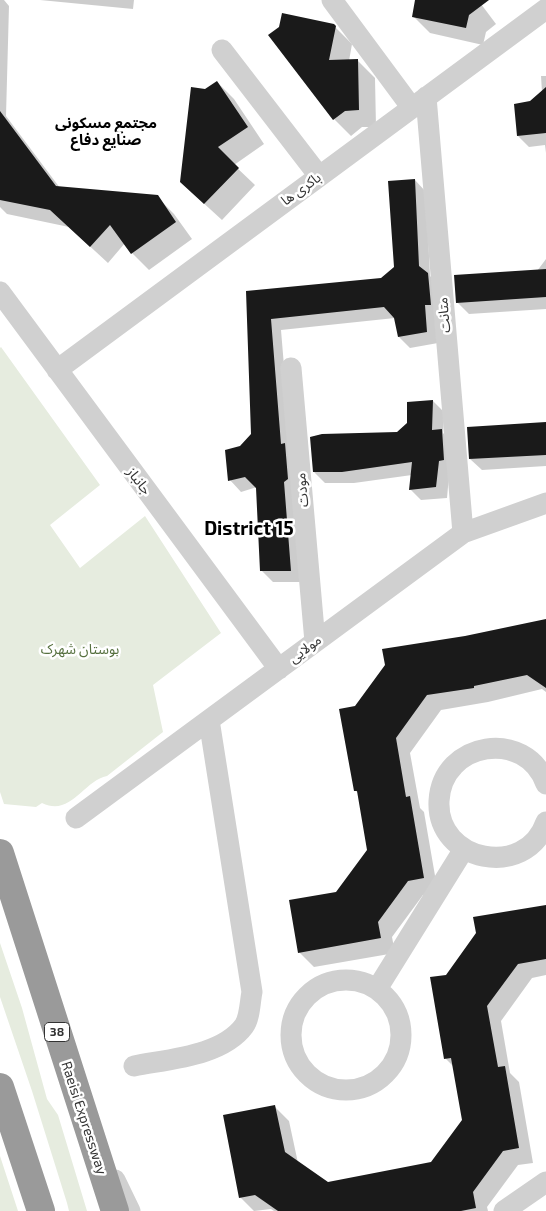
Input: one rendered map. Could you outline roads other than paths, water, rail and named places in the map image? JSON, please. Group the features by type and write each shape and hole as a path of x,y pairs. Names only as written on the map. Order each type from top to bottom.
{"highway":[{"name":"Raeisi Expressway","path":"0,853 115,1211"},
{"path":"0,1087 42,1211"}],"street":[{"path":"332,0 419,102"},
{"name":"باکری ها","path":"57,370 419,102 537,8"},
{"path":"222,50 319,176"},
{"name":"متانت","path":"419,102 463,533"},
{"name":"جانباز","path":"0,292 279,668"},
{"name":"مودت","path":"290,368 315,642"},
{"name":"مولايی","path":"76,818 463,533 546,503"},
{"path":"134,1066 211,1050 228,1041 245,1024 252,992 209,720"},
{"path":"544,831 533,843 518,854 500,858 481,857 464,849 450,836 442,820 439,801 443,782 452,767 465,756 482,749 500,748 517,752 532,762 543,776 546,784"},
{"path":"377,989 464,849"},
{"path":"341,980 359,981 377,989 391,1002 399,1019 402,1038 398,1056 389,1071 376,1082 359,1090 342,1091 324,1087 309,1077 298,1064 291,1047 290,1029 295,1011 307,995 322,984 341,980"},
{"path":"79,1103 130,1211"},
{"path":"504,1211 546,1182"}],"district":[{"name":"مجتمع مسکونی صنایع دفاع","path":"106,132"},
{"name":"District 15","path":"249,529"}],"park label":[{"name":"بوستان شهرک","path":"80,649"}]}
